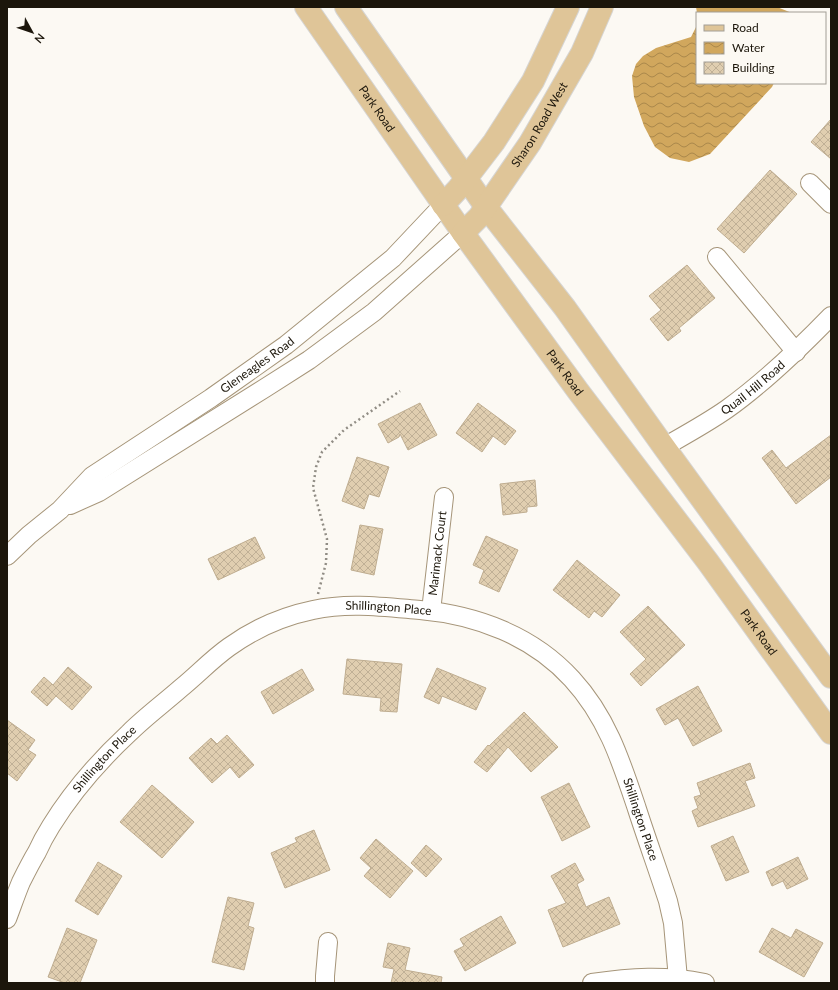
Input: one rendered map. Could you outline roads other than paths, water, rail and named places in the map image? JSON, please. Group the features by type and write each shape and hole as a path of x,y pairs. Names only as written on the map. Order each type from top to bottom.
{"main road":[{"name":"Park Road","path":"306,7 463,233 578,391 708,562 831,733"},
{"path":"346,7 486,207 565,308 831,677"},
{"path":"443,205 494,142 533,81 568,7"},
{"name":"Sharon Road West","path":"463,233 479,217 530,143 582,53 602,7"}],"street":[{"path":"810,183 831,204"},
{"name":"Gleneagles Road","path":"7,556 29,535 60,510 92,476 212,398 286,345 393,258 443,205"},
{"name":"Gleneagles Road","path":"60,510 99,492 308,360 374,312 463,233"},
{"path":"716,257 796,352"},
{"name":"Quail Hill Road","path":"664,447 726,409 765,380 796,352 831,316"},
{"name":"Marimack Court","path":"431,611 444,497"},
{"name":"Shillington Place","path":"7,918 21,882 51,826 68,801 95,767 130,732 236,642 265,626 314,609 338,606 374,606 431,611 465,617 495,626 524,640 541,651 558,665 573,680 592,704 608,732 622,764 668,901 678,979"},
{"path":"325,983 328,942"},
{"path":"592,983 614,979 647,977 678,979 704,983"}],"water":[{"path":"696,7 777,7 790,12 697,12"},
{"path":"696,27 696,84 774,84 710,154 689,162 670,158 655,147 644,126 634,97 632,76 636,64 643,56 656,48 691,37"}]}
